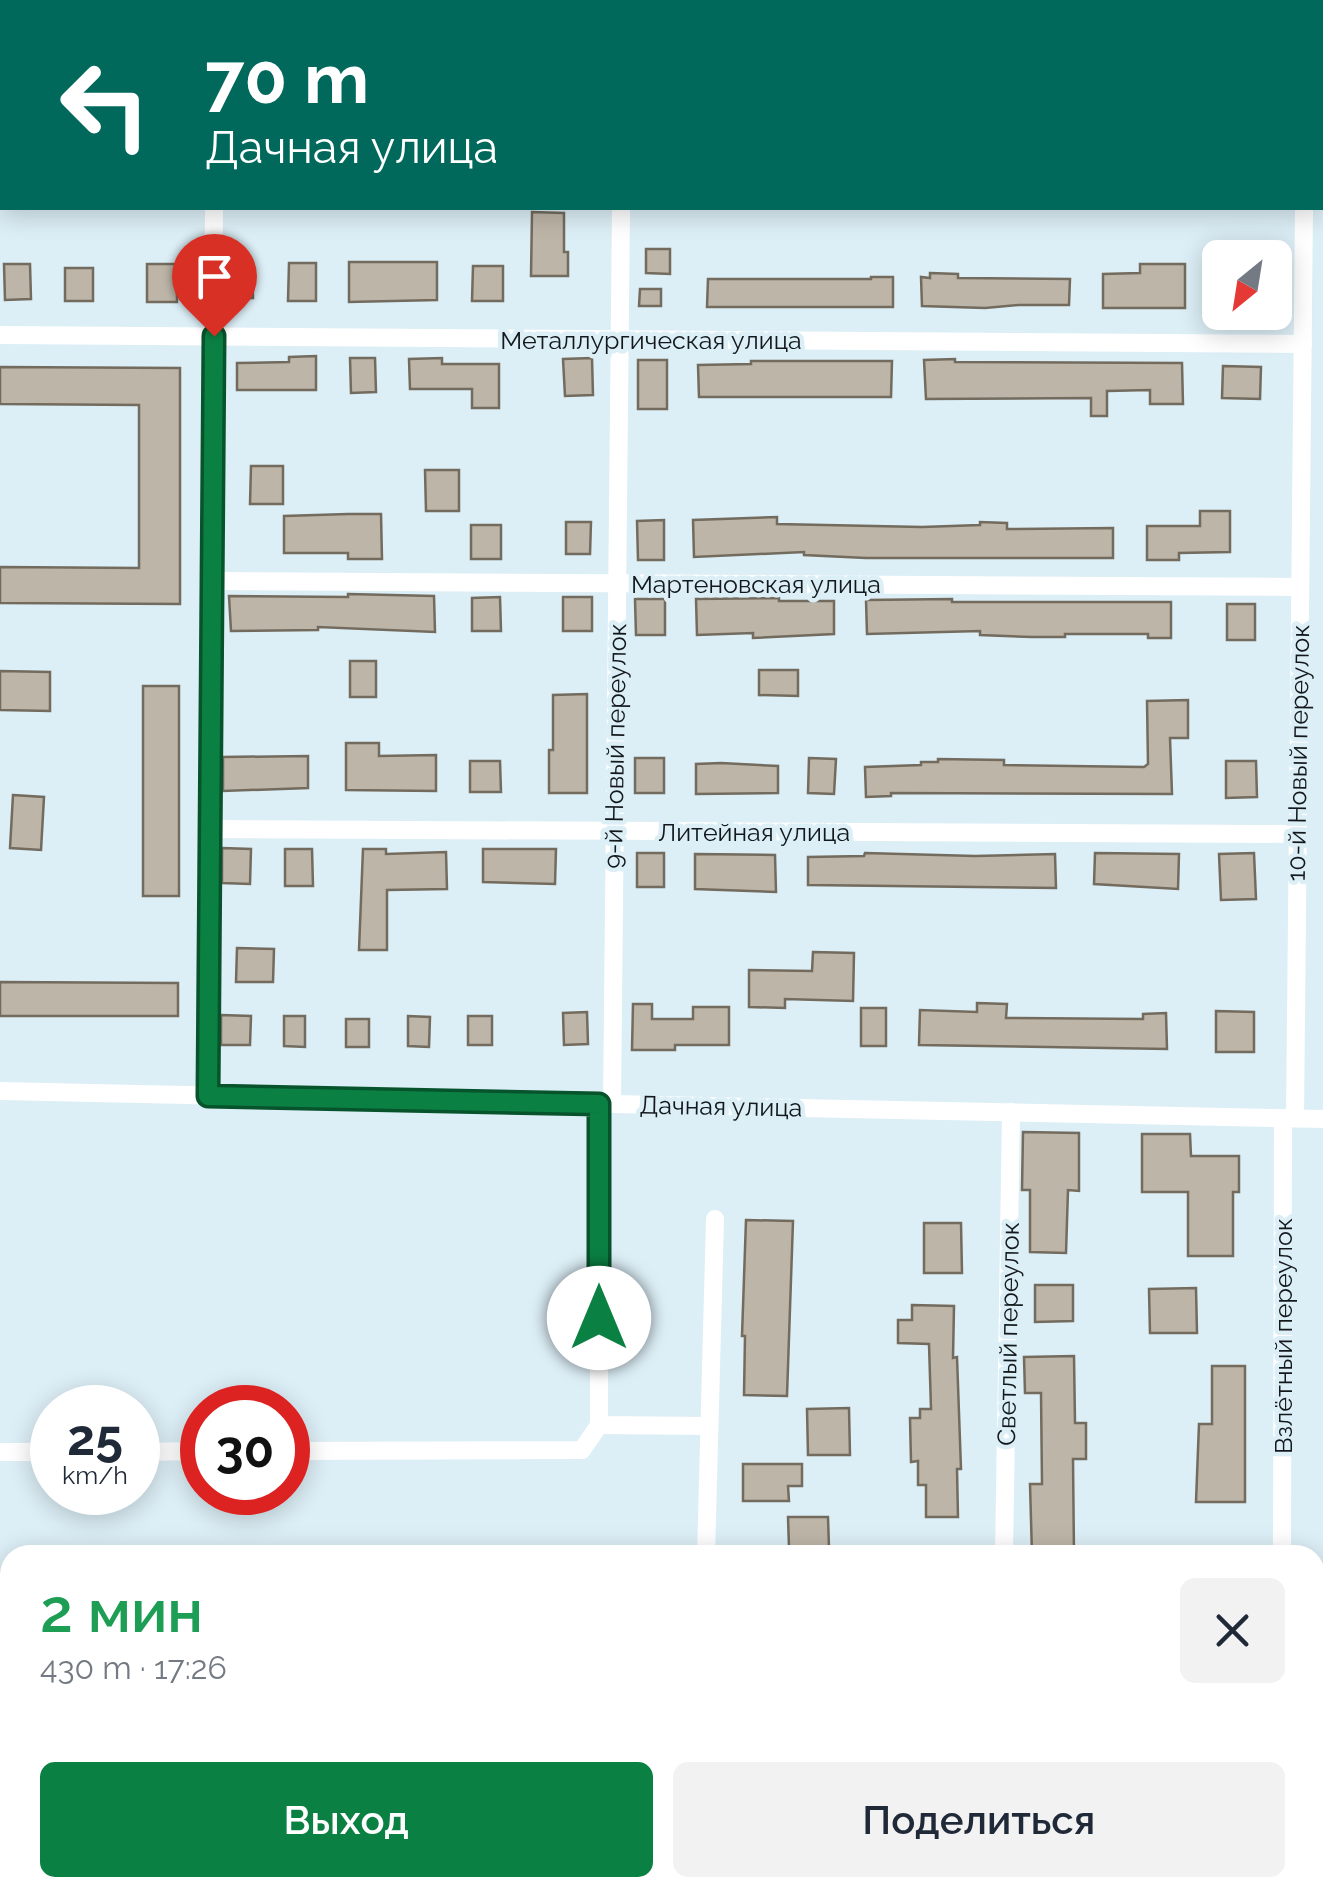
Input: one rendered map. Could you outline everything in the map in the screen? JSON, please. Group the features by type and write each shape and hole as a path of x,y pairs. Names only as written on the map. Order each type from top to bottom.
{"street":[{"path":"208,1096 214,210"},
{"name":"9-й Новый переулок","path":"599,1426 614,831 620,210"},
{"name":"10-й Новый переулок","path":"1289,1118 1298,834 1304,210"},
{"name":"Металлургическая улица","path":"0,335 1303,344"},
{"name":"Мартеновская улица","path":"212,581 1300,587"},
{"name":"Литейная улица","path":"210,829 1298,834"},
{"name":"Дачная улица","path":"0,1091 1323,1119"},
{"name":"Светлый переулок","path":"1004,1545 1012,1112"},
{"name":"Взлётный переулок","path":"1282,1545 1289,1118"},
{"path":"706,1545 714,1218"},
{"path":"310,1451 582,1450 599,1426 709,1426"},
{"path":"0,1452 30,1452"}],"building":[{"path":"532,212 564,213 568,276 531,276"},
{"path":"646,249 670,249 670,274 646,273"},
{"path":"349,262 437,262 437,300 349,302"},
{"path":"252,263 253,298 226,299 226,264"},
{"path":"289,263 316,263 316,301 288,301"},
{"path":"4,264 30,264 31,299 5,300"},
{"path":"147,264 177,264 177,302 147,302"},
{"path":"1140,264 1185,264 1185,308 1103,308 1103,274 1140,273"},
{"path":"473,266 503,266 503,301 472,301"},
{"path":"65,268 93,268 93,301 65,301"},
{"path":"930,273 958,274 958,278 1070,279 1069,305 922,306 921,277 930,278"},
{"path":"893,277 893,307 707,307 708,279"},
{"path":"640,289 661,289 661,306 639,306"},
{"path":"316,356 316,390 237,390 237,363 289,362 289,357"},
{"path":"350,358 375,358 376,392 351,393"},
{"path":"442,358 442,364 499,364 499,408 472,408 472,389 410,389 409,359"},
{"path":"592,358 593,395 565,396 563,359"},
{"path":"638,360 667,360 667,409 638,409"},
{"path":"924,360 1182,363 1183,404 1150,404 1150,390 1107,391 1107,416 1091,416 1091,398 926,399"},
{"path":"892,361 891,397 699,397 698,365"},
{"path":"1223,366 1261,367 1260,399 1222,398"},
{"path":"0,367 180,368 180,604 0,603 0,567 139,568 139,405 0,404"},
{"path":"251,466 283,466 283,504 250,504"},
{"path":"425,470 459,470 459,511 426,511"},
{"path":"1200,511 1230,511 1230,552 1179,553 1179,560 1147,560 1147,526 1200,526"},
{"path":"381,514 382,559 348,559 348,553 284,553 284,516"},
{"path":"777,517 777,524 922,527 980,522 1007,523 1007,529 1113,528 1113,558 866,558 804,552 694,557 693,520"},
{"path":"664,520 664,560 638,560 637,521"},
{"path":"566,522 591,522 590,554 566,554"},
{"path":"471,525 501,525 501,559 471,559"},
{"path":"229,596 434,596 435,632 318,627 231,631"},
{"path":"500,597 501,631 472,631 472,598"},
{"path":"563,597 592,597 592,631 563,631"},
{"path":"635,599 665,599 665,635 636,635"},
{"path":"696,599 834,601 834,634 753,638 753,633 697,635"},
{"path":"866,600 1171,602 1171,638 1148,638 1148,634 1032,637 980,635 980,631 867,634"},
{"path":"1227,604 1255,604 1255,640 1227,640"},
{"path":"350,661 376,661 376,697 350,697"},
{"path":"759,670 798,670 798,696 759,695"},
{"path":"0,671 50,672 50,711 0,710"},
{"path":"143,686 179,686 179,896 143,896"},
{"path":"587,694 587,793 549,793 553,695"},
{"path":"1188,700 1188,738 1170,738 1172,794 891,793 866,797 865,767 921,765 938,759 1004,760 1004,765 1144,767 1148,764 1147,701"},
{"path":"346,743 379,743 379,756 436,755 436,791 346,790"},
{"path":"308,756 308,788 223,791 223,757"},
{"path":"635,758 664,758 664,793 635,793"},
{"path":"809,758 836,759 834,794 808,793"},
{"path":"470,761 500,761 501,792 470,792"},
{"path":"1226,761 1256,761 1257,797 1226,798"},
{"path":"696,764 778,766 778,793 696,794"},
{"path":"13,795 44,797 41,850 10,848"},
{"path":"222,848 251,849 250,884 222,883"},
{"path":"285,849 312,849 313,886 285,886"},
{"path":"363,849 386,849 386,854 446,852 447,889 387,890 387,950 359,950"},
{"path":"483,849 556,849 555,884 483,882"},
{"path":"637,853 664,853 664,887 637,887"},
{"path":"865,853 1055,854 1056,888 808,885 808,857"},
{"path":"1095,853 1179,854 1178,889 1094,884"},
{"path":"1254,853 1256,899 1221,900 1219,854"},
{"path":"695,854 775,855 776,892 695,889"},
{"path":"237,948 274,949 273,982 236,982"},
{"path":"813,952 854,953 853,1001 785,999 785,1008 749,1007 749,970 812,971"},
{"path":"0,982 178,983 178,1016 0,1016"},
{"path":"977,1003 1007,1004 1006,1018 1143,1019 1143,1014 1166,1013 1167,1049 919,1045 920,1010 977,1012"},
{"path":"633,1004 652,1004 652,1019 693,1019 693,1007 729,1007 729,1045 632,1050"},
{"path":"861,1008 886,1008 886,1046 861,1046"},
{"path":"1216,1011 1254,1012 1254,1052 1216,1052"},
{"path":"587,1012 588,1044 564,1045 563,1013"},
{"path":"221,1015 251,1016 250,1045 221,1045"},
{"path":"284,1016 305,1016 305,1047 284,1046"},
{"path":"408,1016 430,1017 429,1047 408,1046"},
{"path":"468,1016 492,1016 492,1045 468,1045"},
{"path":"346,1019 369,1019 369,1047 346,1047"},
{"path":"1023,1132 1079,1133 1079,1191 1068,1190 1066,1253 1030,1252 1030,1190 1022,1190"},
{"path":"1142,1134 1190,1134 1191,1156 1239,1156 1239,1192 1233,1192 1233,1256 1188,1256 1188,1192 1142,1192"},
{"path":"746,1220 793,1221 787,1396 744,1395"},
{"path":"924,1223 961,1223 962,1273 924,1273"},
{"path":"1035,1285 1073,1285 1073,1321 1035,1322"},
{"path":"1196,1288 1197,1333 1150,1333 1149,1289"},
{"path":"912,1305 954,1306 953,1358 957,1357 961,1469 957,1469 958,1517 926,1517 926,1485 918,1485 918,1461 911,1462 910,1418 920,1418 920,1409 931,1409 929,1344 898,1343 898,1320 912,1320"},
{"path":"1074,1356 1075,1423 1086,1423 1086,1459 1073,1459 1074,1545 1032,1545 1030,1484 1042,1484 1041,1393 1025,1393 1024,1357"},
{"path":"1212,1366 1245,1366 1245,1502 1196,1502 1199,1424 1212,1424"},
{"path":"849,1408 850,1455 808,1455 807,1409"},
{"path":"743,1464 802,1464 802,1486 788,1486 789,1501 743,1501"},
{"path":"788,1517 828,1517 829,1545 789,1545"}],"route":[{"path":"214,336 208,1096 599,1104 599,1318"}]}
